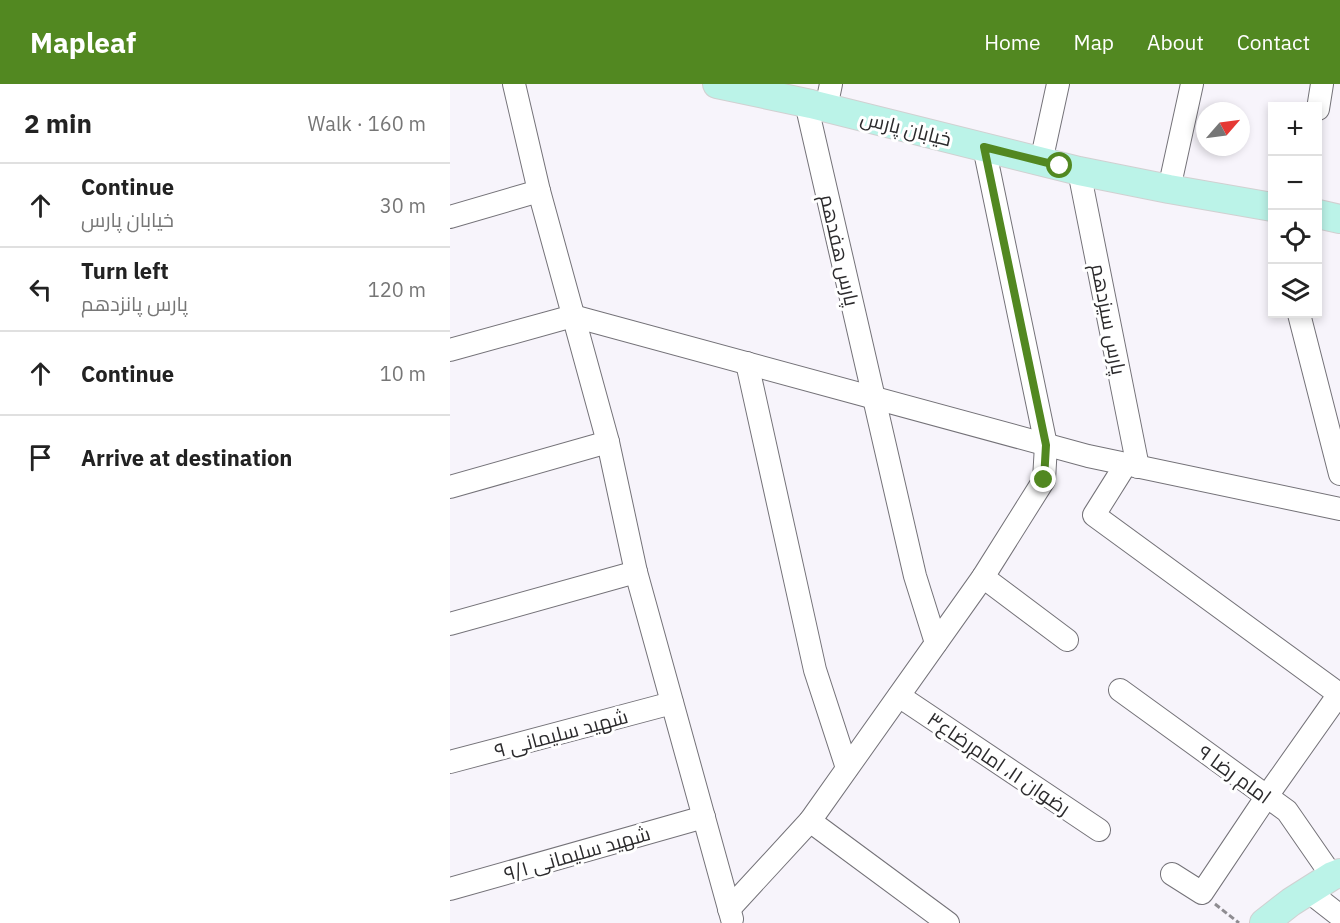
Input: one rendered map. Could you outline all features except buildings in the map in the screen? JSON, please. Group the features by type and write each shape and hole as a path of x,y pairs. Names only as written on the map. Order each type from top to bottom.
{"main road":[{"name":"خیابان پارس","path":"717,84 821,98 1041,162 1169,189 1268,206"},
{"path":"1322,215 1340,219"},
{"path":"1264,923 1291,902 1336,874"}],"street":[{"path":"514,84 539,191 608,442 636,572 731,916"},
{"path":"1041,162 1058,84"},
{"path":"1169,189 1192,84"},
{"path":"1318,102 1322,84"},
{"name":"پارس‌ هفدهم","path":"821,98 875,398 915,576 936,643"},
{"path":"731,916 810,821 983,577 1044,480 1046,445 984,147"},
{"name":"پارس‌ سیزدهم","path":"1079,171 1132,465"},
{"path":"450,217 539,191"},
{"path":"450,350 573,316 1088,456 1340,509"},
{"path":"1300,318 1340,474"},
{"path":"747,363 815,670 847,768"},
{"path":"450,488 608,442"},
{"path":"1132,465 1094,515 1340,693 1202,893 1172,873"},
{"path":"1315,504 1340,526"},
{"path":"450,624 636,572"},
{"path":"983,577 1066,640"},
{"name":"امام رضا ۹","path":"1120,690 1287,811 1336,874"},
{"name":"رضوان ۱۱، امام‌رضا‌ع‌۳","path":"898,696 1099,830"},
{"name":"شهید سلیمانی ۹","path":"450,762 672,704"},
{"name":"شهید سلیمانی ۹/۱","path":"450,890 704,817"},
{"path":"810,821 948,923"},
{"path":"1308,891 1340,916"}],"path":[{"path":"1202,893 1239,923"}],"route":[{"path":"1044,480 1046,445 984,147 1060,166"}]}
